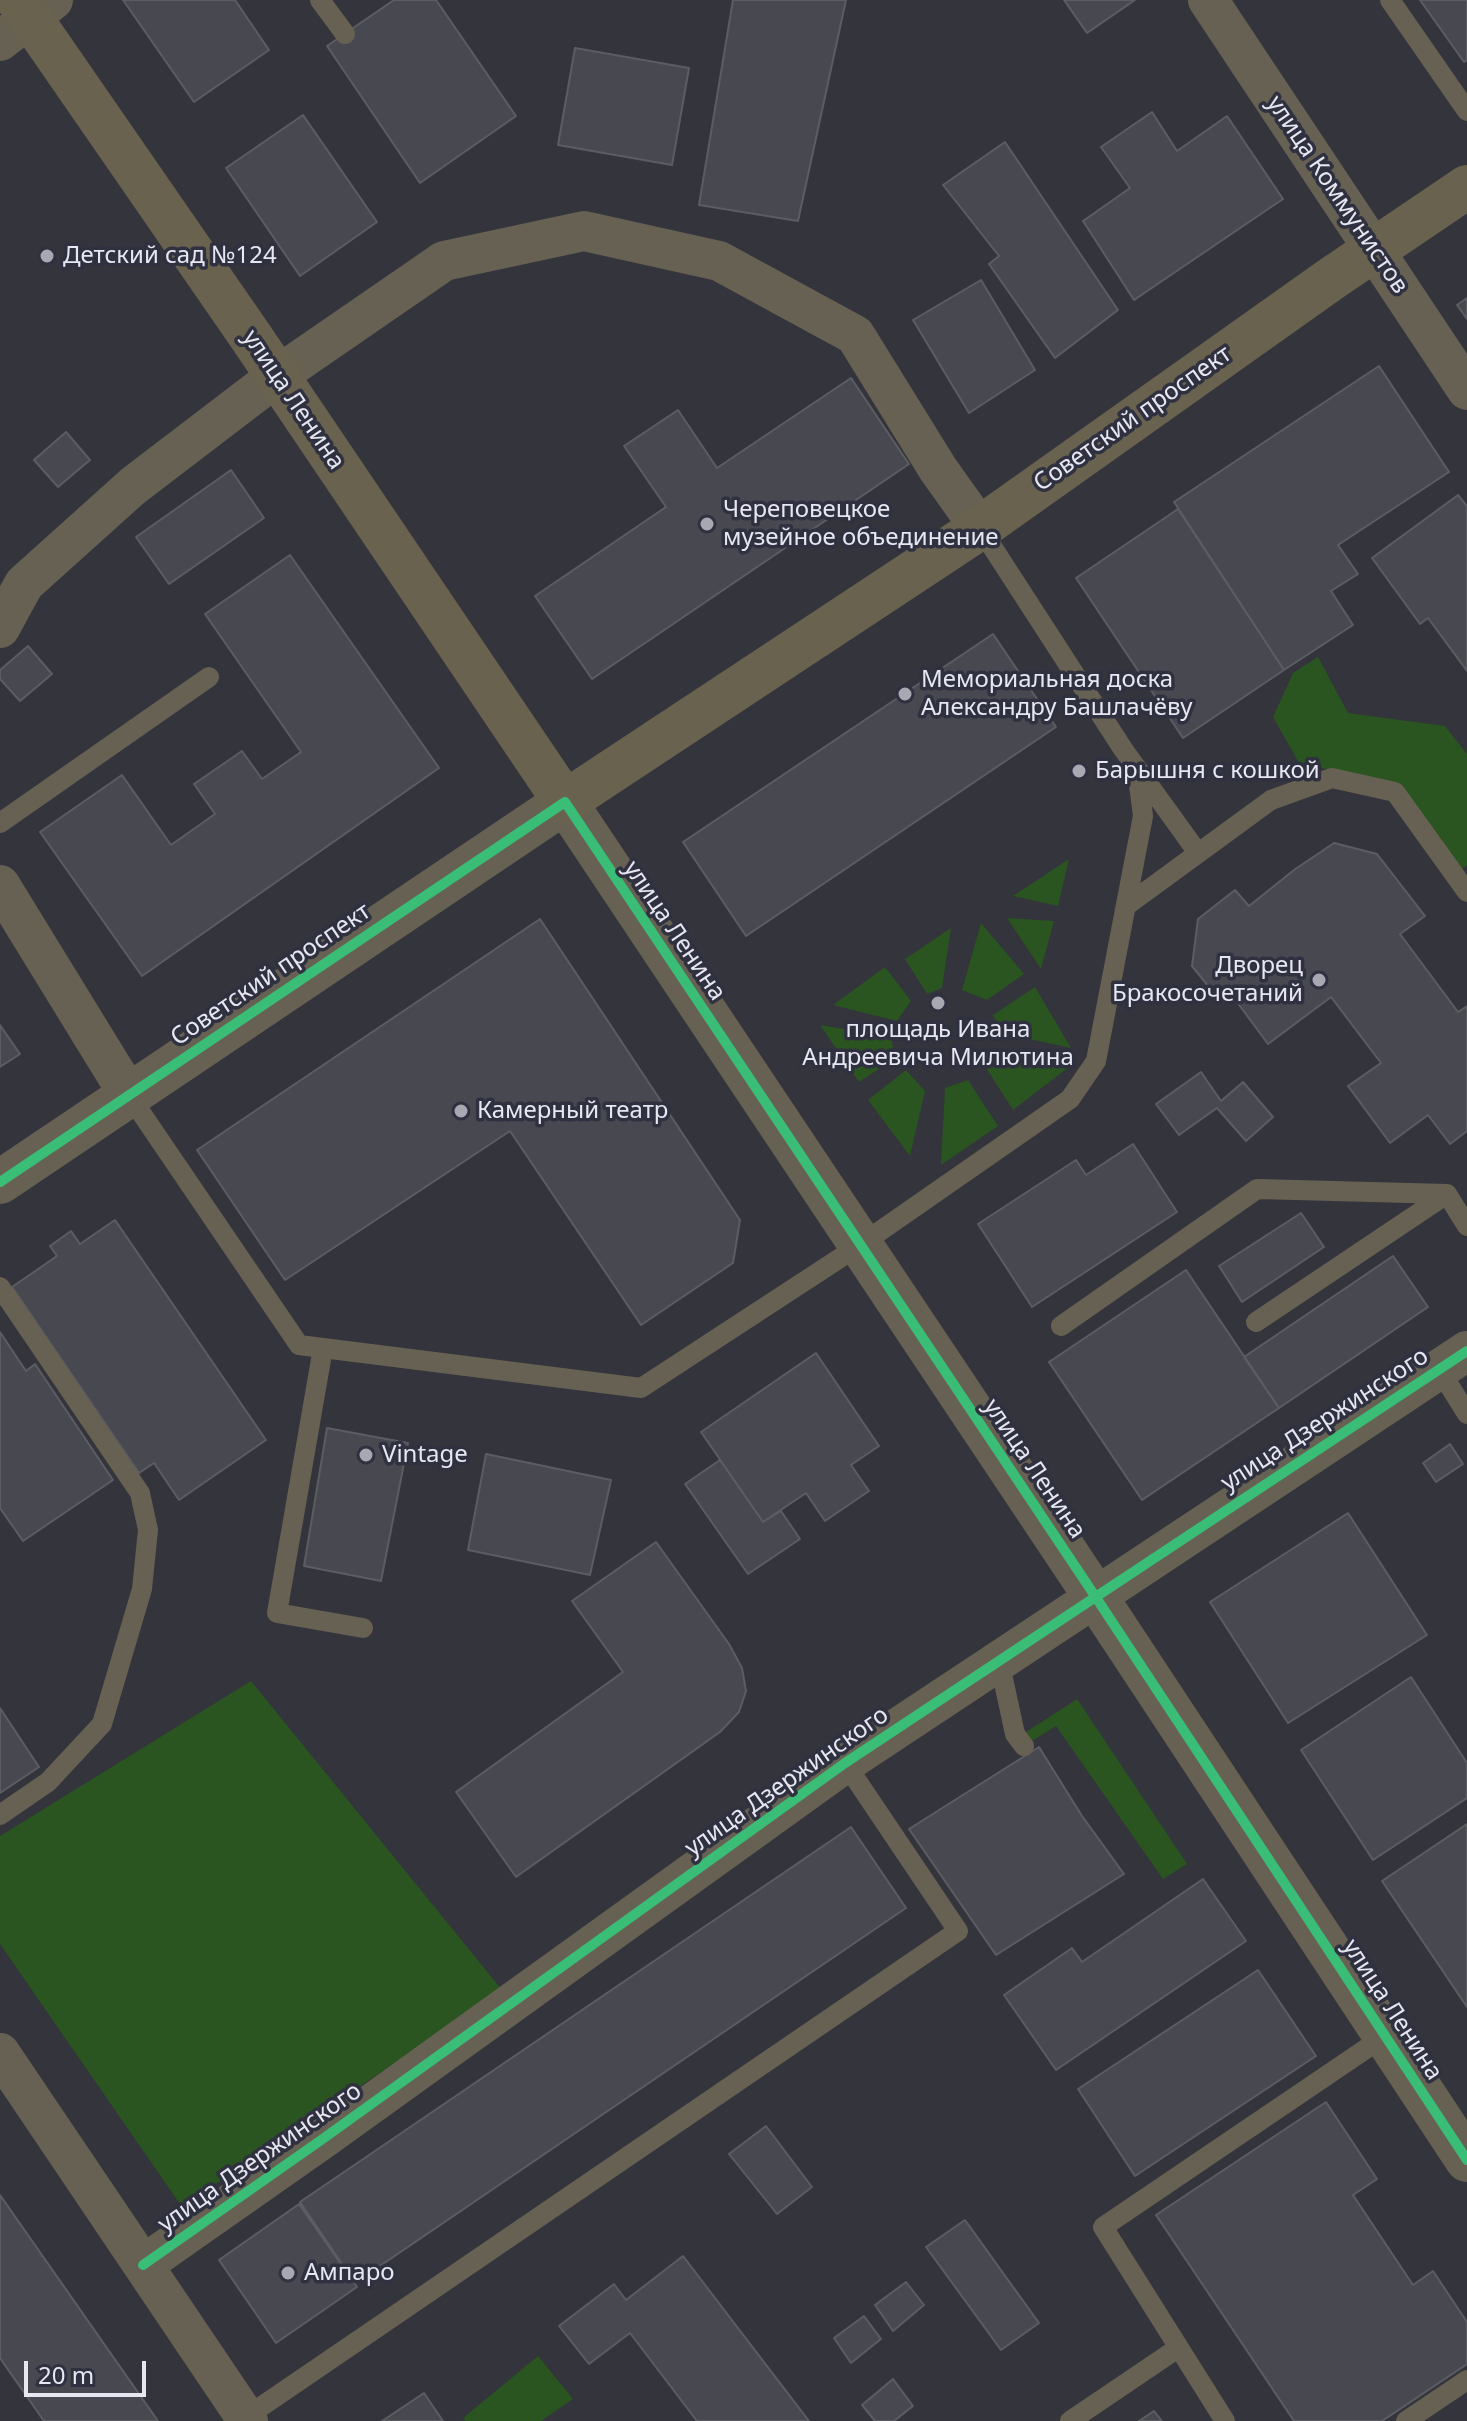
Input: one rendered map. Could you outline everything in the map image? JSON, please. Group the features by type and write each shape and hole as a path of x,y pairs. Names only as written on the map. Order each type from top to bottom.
{"main road":[{"name":"улица Ленина","path":"26,15 277,376 565,802"},
{"name":"Советский проспект","path":"565,802 980,528 1467,187"}],"street":[{"name":"улица Коммунистов","path":"1208,0 1467,390"},
{"path":"0,628 24,584 133,486 277,376 444,261 584,231 719,261 855,335 938,469 980,528"},
{"name":"Советский проспект","path":"0,1182 565,802"},
{"name":"улица Ленина","path":"565,802 1467,2160"},
{"path":"0,885 129,1095"},
{"name":"улица Дзержинского","path":"143,2265 845,1763 1453,1360"},
{"path":"0,2053 247,2419"}],"lane":[{"path":"320,0 345,34"},
{"path":"1390,0 1467,111"},
{"path":"980,528 1137,769 1198,853"},
{"path":"0,823 209,677"},
{"path":"129,1095 299,1345 641,1388 860,1245 1070,1099 1096,1061 1143,816 1137,769"},
{"path":"1126,906 1271,800 1332,778 1395,792 1467,892"},
{"path":"1061,1326 1257,1189 1447,1194"},
{"path":"1447,1194 1467,1226"},
{"path":"1256,1322 1447,1194"},
{"path":"0,1287 140,1493 148,1530 142,1589 102,1724 48,1782 0,1815"},
{"path":"323,1348 277,1613 363,1628"},
{"path":"1453,1360 1467,1414"},
{"path":"999,1660 1015,1734 1024,1746"},
{"path":"247,2419 958,1931 845,1763"},
{"path":"1225,2421 1103,2227 1385,2036"},
{"path":"1070,2421 1178,2348"},
{"path":"1406,2421 1467,2380"}],"green space":[{"path":"1318,657 1348,713 1445,726 1467,754 1467,865 1461,870 1400,785 1299,763 1273,717 1293,673"},
{"path":"1069,859 1058,906 1013,896"},
{"path":"1007,918 1054,921 1041,969"},
{"path":"981,923 1024,974 987,1000 962,990"},
{"path":"951,928 942,988 927,994 905,959"},
{"path":"885,967 911,1001 897,1021 833,1005"},
{"path":"1035,987 1071,1048 1002,1033 993,1015"},
{"path":"820,1025 891,1037 895,1058 859,1082"},
{"path":"998,1052 1069,1067 1013,1110 986,1068"},
{"path":"906,1070 925,1091 910,1156 868,1100"},
{"path":"968,1080 998,1126 941,1165 945,1088"},
{"path":"251,1681 502,1990 182,2207 0,1944 0,1836"},
{"path":"1077,1699 1187,1864 1163,1879 1056,1726 1024,1746 1023,1734"},
{"path":"538,2356 573,2399 541,2421 465,2421 463,2418"}],"building":[{"path":"123,0 235,0 269,50 194,102"},
{"path":"394,0 436,0 516,116 420,183 327,46"},
{"path":"733,0 846,0 798,221 699,205"},
{"path":"1064,0 1135,0 1087,33"},
{"path":"1420,0 1467,0 1467,60 1464,62"},
{"path":"575,48 689,68 672,165 558,145"},
{"path":"1152,112 1177,151 1227,116 1283,199 1134,300 1083,221 1130,188 1101,147"},
{"path":"303,115 377,222 300,276 226,168"},
{"path":"1005,142 1118,310 1055,358 989,264 999,256 943,185"},
{"path":"981,280 1035,370 969,413 913,320"},
{"path":"1467,298 1467,319 1457,305"},
{"path":"1379,366 1449,472 1338,545 1358,574 1331,591 1353,625 1284,670 1174,502"},
{"path":"851,378 909,464 592,679 535,596 666,507 624,446 678,410 717,468"},
{"path":"66,432 90,460 58,487 34,460"},
{"path":"231,470 264,518 169,584 136,537"},
{"path":"1458,495 1467,506 1467,671 1428,618 1420,624 1372,558"},
{"path":"1178,509 1284,670 1183,738 1076,578"},
{"path":"290,555 439,768 142,976 40,832 122,775 171,845 215,814 194,784 242,751 262,779 301,752 205,614"},
{"path":"993,634 1056,727 746,936 683,842"},
{"path":"28,646 52,674 20,701 0,679 0,670"},
{"name":"Дворец Бракосочетаний","path":"1334,843 1377,854 1425,916 1400,934 1458,1012 1467,1006 1467,1131 1450,1144 1428,1115 1390,1143 1348,1086 1381,1063 1331,997 1268,1044 1231,994 1221,1002 1192,966 1198,919 1235,890 1249,906"},
{"name":"Камерный театр","path":"540,919 740,1220 733,1263 641,1325 510,1131 285,1280 197,1150"},
{"path":"0,1025 20,1054 0,1067"},
{"path":"1201,1072 1221,1101 1243,1082 1273,1117 1246,1141 1217,1108 1179,1135 1156,1104"},
{"path":"1133,1144 1177,1212 1032,1307 978,1224 1076,1160 1086,1175"},
{"path":"1301,1213 1324,1247 1242,1302 1219,1266"},
{"path":"115,1220 266,1440 179,1500 154,1463 139,1473 12,1287 57,1256 50,1246 71,1231 80,1244"},
{"path":"1393,1256 1428,1307 1279,1408 1244,1357"},
{"path":"1186,1270 1279,1408 1142,1500 1049,1362"},
{"path":"0,1332 26,1371 35,1364 113,1480 23,1541 0,1508"},
{"path":"816,1353 879,1446 851,1465 869,1491 825,1521 806,1493 763,1522 701,1432"},
{"path":"327,1428 408,1443 381,1581 304,1566"},
{"path":"1450,1444 1463,1464 1436,1482 1423,1463"},
{"path":"486,1454 611,1480 590,1575 468,1550"},
{"path":"720,1460 763,1522 781,1511 800,1539 748,1574 685,1484"},
{"path":"1348,1513 1427,1635 1288,1723 1210,1602"},
{"path":"656,1542 729,1644 742,1668 746,1691 739,1712 720,1732 516,1877 456,1792 623,1672 572,1601"},
{"path":"1411,1677 1467,1763 1467,1798 1373,1860 1301,1750"},
{"path":"0,1708 39,1767 0,1793"},
{"path":"1039,1747 1082,1816 1124,1874 996,1955 909,1829"},
{"path":"1467,1824 1467,2007 1382,1881"},
{"path":"851,1827 906,1908 355,2283 300,2202"},
{"path":"1203,1879 1246,1941 1056,2070 1004,1995 1072,1948 1082,1962"},
{"path":"1258,1970 1316,2056 1135,2176 1078,2089"},
{"path":"1326,2102 1377,2179 1353,2195 1413,2285 1433,2271 1467,2322 1467,2364 1382,2421 1294,2421 1156,2215"},
{"path":"766,2126 812,2187 777,2214 729,2154"},
{"path":"0,2195 158,2421 44,2421 0,2358"},
{"name":"Ампаро","path":"299,2204 357,2287 276,2343 219,2260"},
{"path":"965,2220 1039,2323 1001,2350 926,2247"},
{"path":"683,2256 809,2421 697,2421 630,2333 589,2364 559,2326 614,2284 626,2300"},
{"path":"906,2282 924,2305 893,2331 875,2305"},
{"path":"864,2316 881,2339 851,2363 834,2338"},
{"path":"893,2379 913,2406 894,2421 875,2421 862,2405"},
{"path":"424,2393 443,2421 382,2421"},
{"path":"1154,2411 1162,2421 1139,2421"}],"cycle path":[{"path":"0,1182 565,802 1467,2160"},
{"path":"143,2265 845,1763 1467,1351"}],"place":[{"name":"Детский сад №124","path":"47,256"},
{"name":"Череповецкое музейное объединение","path":"707,524"},
{"name":"Мемориальная доска Александру Башлачёву","path":"905,694"},
{"name":"Барышня с кошкой","path":"1079,771"},
{"name":"Дворец Бракосочетаний","path":"1319,980"},
{"name":"площадь Ивана Андреевича Милютина","path":"938,1003"},
{"name":"Камерный театр","path":"461,1111"},
{"name":"Vintage","path":"366,1455"},
{"name":"Ампаро","path":"288,2273"}]}
